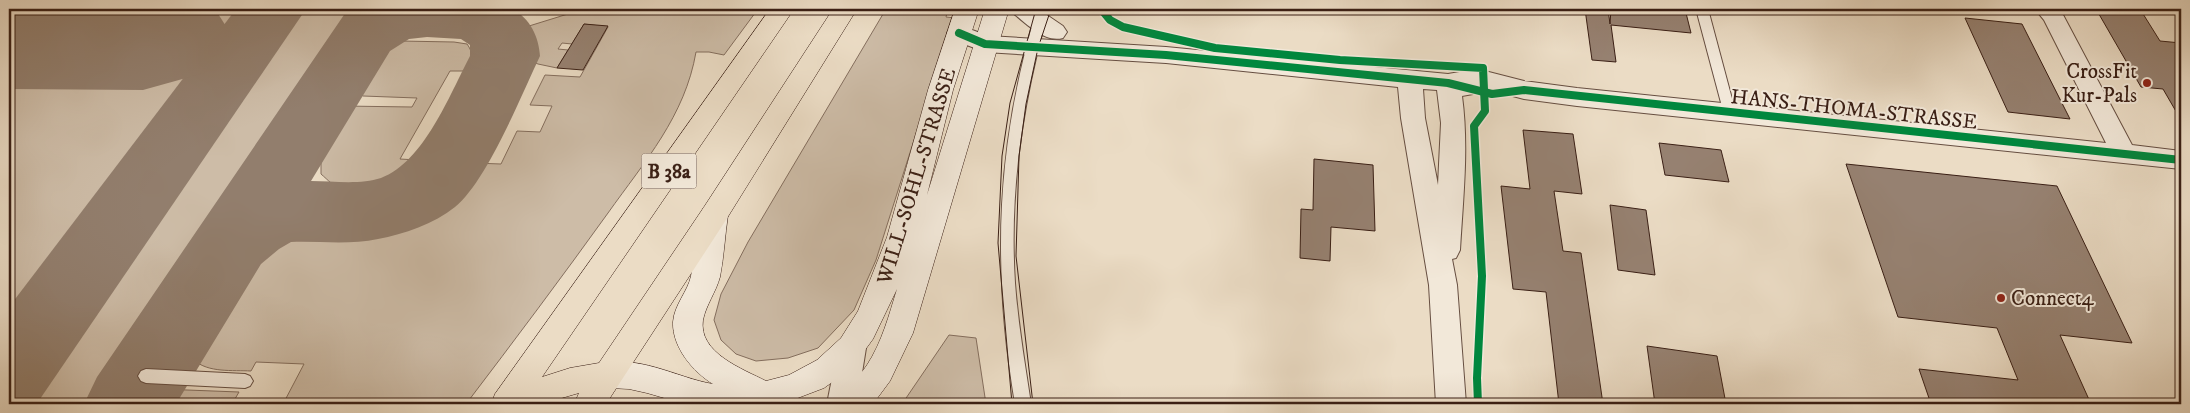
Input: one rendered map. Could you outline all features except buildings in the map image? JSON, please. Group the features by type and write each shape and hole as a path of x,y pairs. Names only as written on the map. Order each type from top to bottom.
{"main road":[{"name":"B 38a","path":"506,404 557,334 782,9"},
{"name":"B 38a","path":"581,397 609,375 714,215 845,9"},
{"name":"WILL-SOHL-STRASSE","path":"609,375 634,376 696,396 732,399 780,392 815,378 836,363 852,348 880,298 899,246 917,184 933,116 980,24"},
{"name":"WILL-SOHL-STRASSE","path":"852,404 882,369 894,342 980,24"},
{"path":"714,215 706,278 694,302 688,322 691,338 697,352 714,369 762,395"},
{"path":"557,334 560,360 581,397"},
{"path":"506,404 538,390 581,397"}],"street":[{"path":"2046,9 2053,16 2124,154"},
{"name":"HANS-THOMA-STRASSE","path":"980,24 1038,25 1166,55 1448,83 1492,94 1524,90 1730,114 2181,160"},
{"path":"1410,80 1413,118 1443,285 1451,404"},
{"path":"1443,285 1453,157 1453,123 1448,83"},
{"path":"842,404 852,348"}],"lane":[{"path":"1702,9 1730,114"},
{"path":"1023,404 1011,320 1008,242 1010,156 1018,103 1038,25"},
{"path":"146,376 245,381"}],"shaded area":[{"path":"9,9 364,9 105,404 9,404"},
{"path":"584,9 758,9 724,55 696,52 691,75 683,97 662,137 573,261 466,404 283,404 304,364 256,362 251,371 229,371 206,367 194,360 192,341 240,264 255,250 290,230 308,226 359,225 399,217 445,193 473,163 501,164 517,131 540,132 552,106 530,105 545,75 580,77 608,27 584,24 572,44 562,43 558,49 568,50 557,68 538,64 523,58 529,42 527,32 529,26"},
{"path":"886,9 948,9 946,17 955,18 938,64 876,260 854,310 818,348 788,358 756,361 736,354 721,340 714,320 721,294 748,242"},
{"path":"400,41 467,44 471,51 471,58 465,71 450,71 400,159 417,160 411,167 405,173 384,184 368,188 343,190 321,174 321,162 325,147 324,133 336,110 343,106 412,107 417,98 363,96 354,91 352,82 376,50 390,43"},
{"path":"949,335 976,338 986,404 902,404"},
{"path":"161,389 239,392 232,404 152,404"}],"taxiway":[{"path":"9,373 272,9"},
{"path":"365,35 382,9"},
{"path":"232,242 251,227 274,215 291,212 378,209 410,198 427,187 442,173 453,156 505,56 504,41 496,30 483,22 465,17 427,15 397,18 379,25 365,35"},
{"path":"232,242 365,35"},
{"path":"128,404 232,242"}],"runway":[{"path":"9,30 143,31"}],"tram line":[{"path":"1012,404 998,243 1002,156 1010,103 1036,9"},
{"path":"1033,404 1016,256 1019,156 1026,104 1038,48 1051,9"}],"cycle path":[{"path":"1101,9 1110,20 1123,27 1215,48 1340,60 1483,68 1485,111 1474,126 1482,276 1477,378 1478,404"},
{"path":"959,33 985,44 1166,55 1448,83 1492,94 1524,90 2181,160"}],"place":[{"name":"CrossFit Kur-Pals","path":"2147,83"},
{"name":"Connect4","path":"2001,298"}]}
